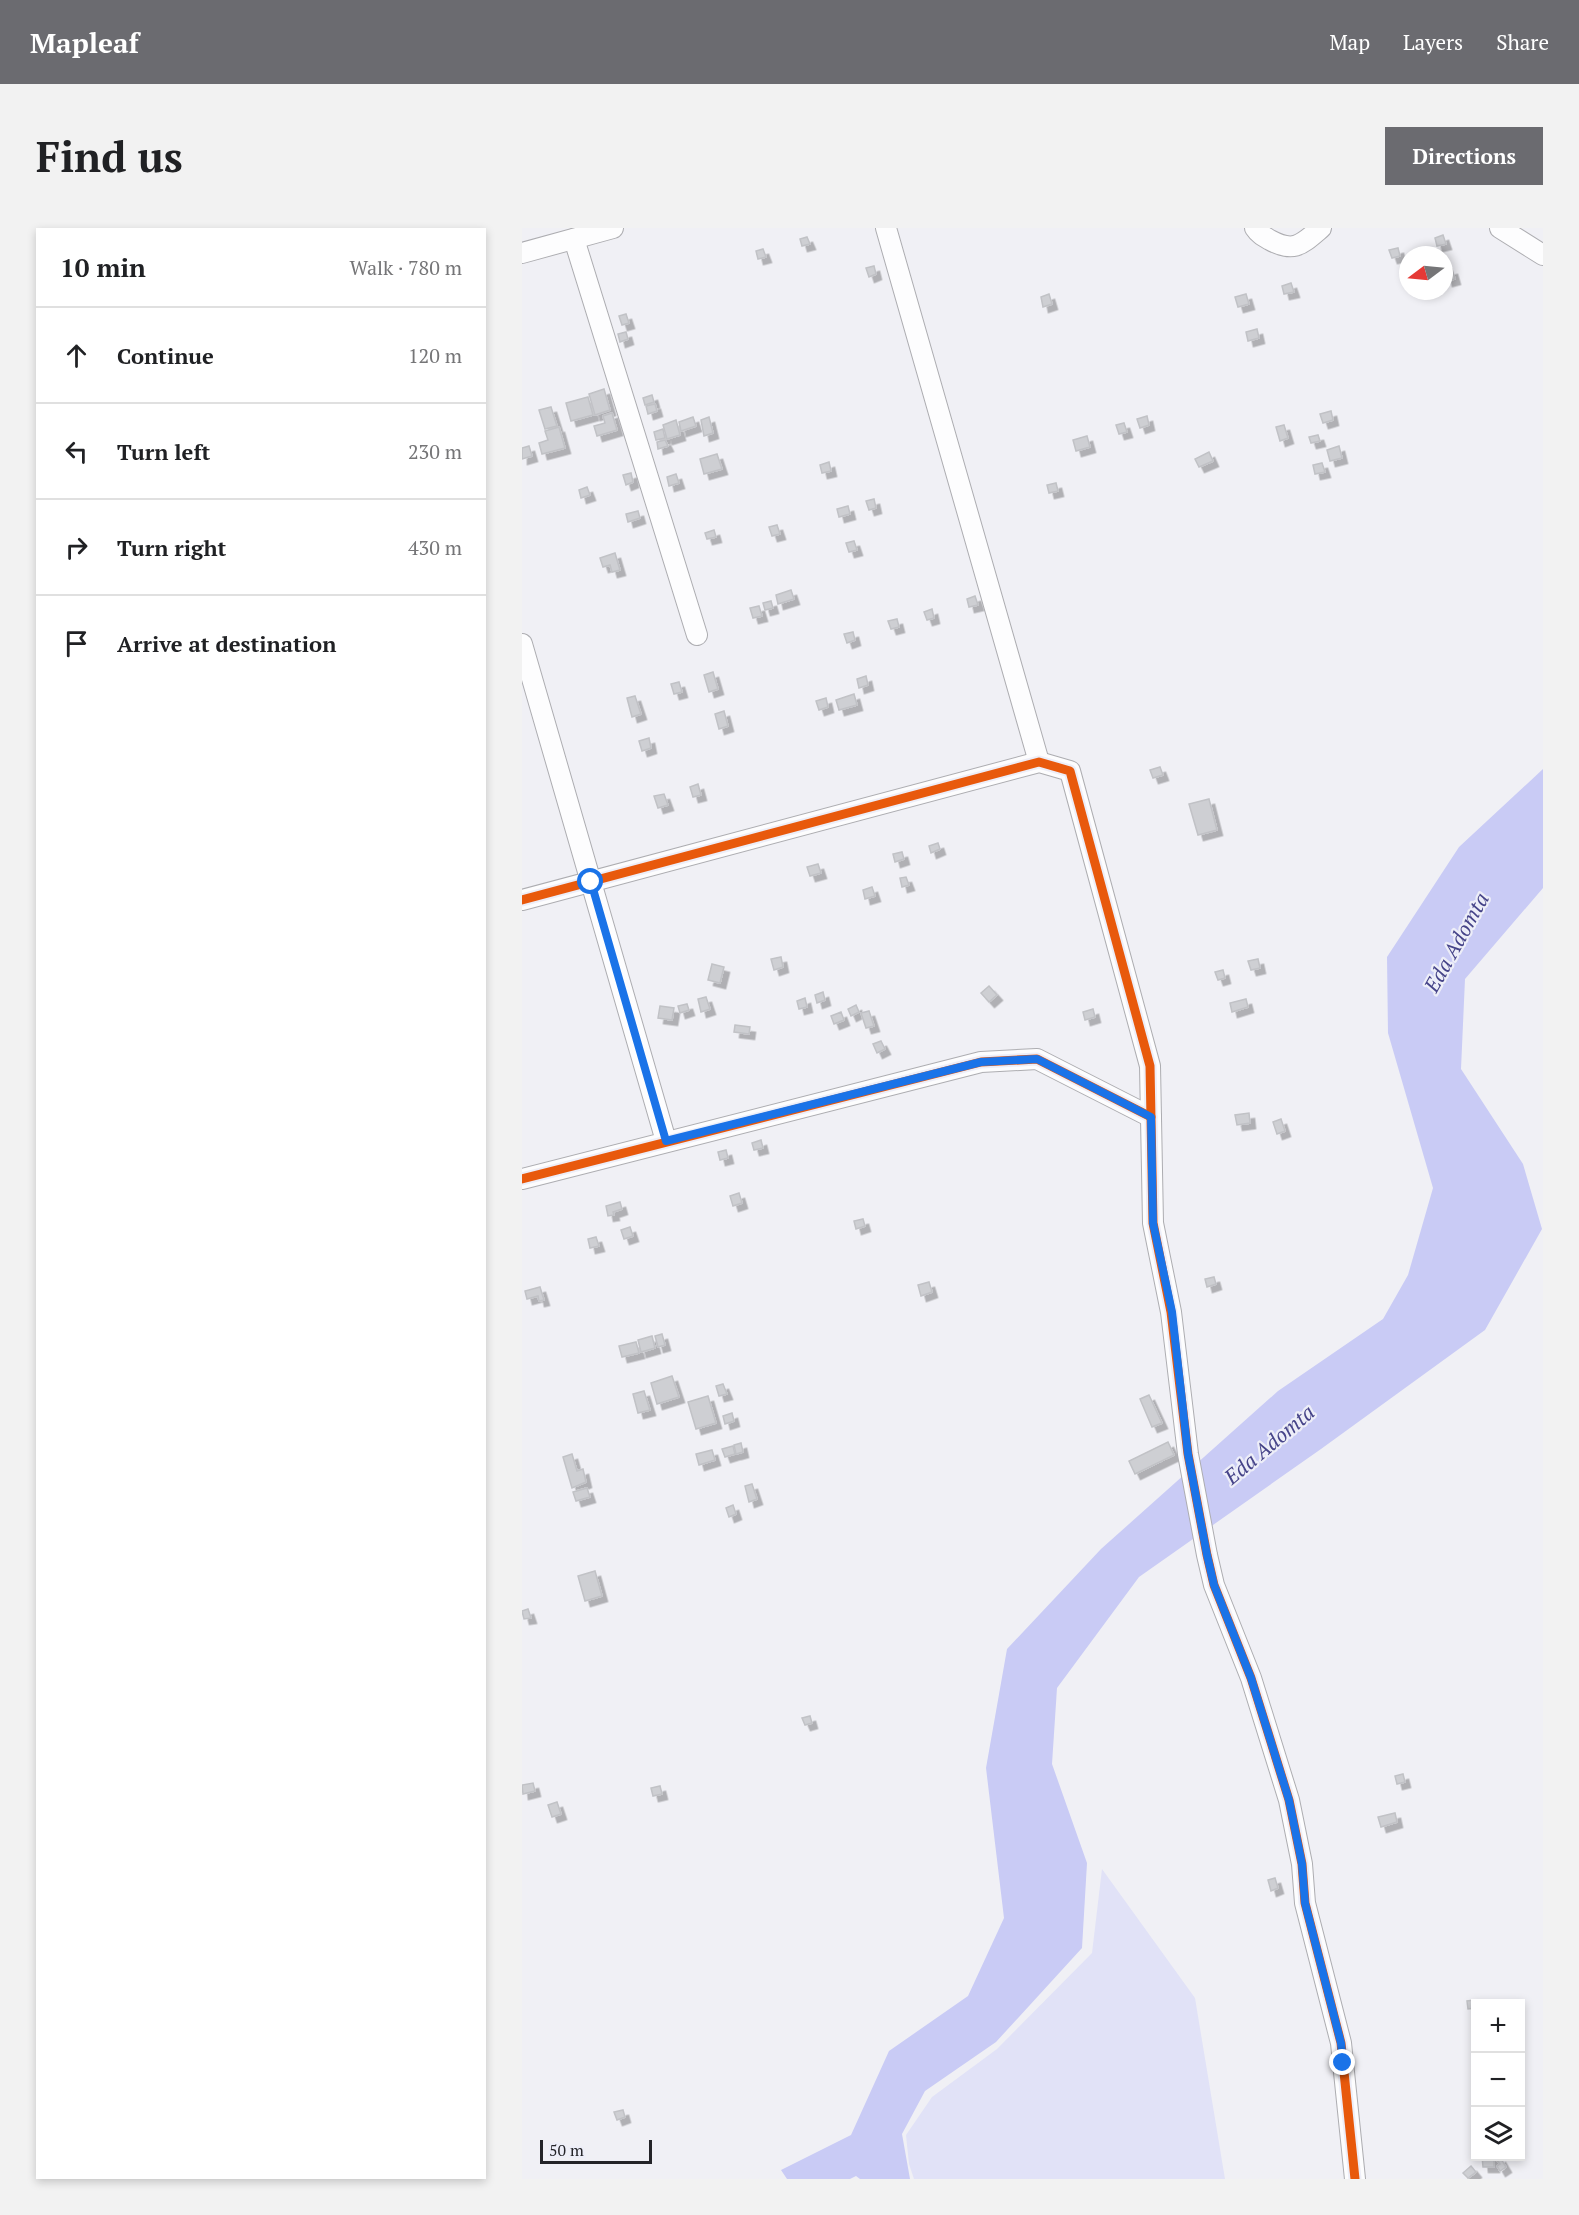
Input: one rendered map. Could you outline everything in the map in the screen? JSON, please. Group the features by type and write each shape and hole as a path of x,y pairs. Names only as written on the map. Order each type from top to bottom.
{"street":[{"path":"522,253 613,228"},
{"path":"886,228 1039,762"},
{"path":"1255,228 1258,233 1283,247 1297,246 1321,228"},
{"path":"1500,228 1543,255"},
{"path":"574,239 697,635"},
{"path":"522,644 666,1141"},
{"path":"522,900 1039,762 1070,771 1150,1066 1153,1223 1172,1312 1188,1454 1197,1504 1214,1585 1251,1678 1289,1800 1302,1864 1305,1903 1341,2043 1355,2179"},
{"path":"522,1179 981,1062 1037,1059 1151,1117"}],"shaded area":[{"path":"1102,1869 1195,1998 1225,2179 914,2179 909,2164 906,2135 932,2097 997,2049 1092,1953"}],"water":[{"name":"Eda Adomta","path":"1543,769 1543,888 1465,979 1461,1069 1523,1164 1542,1229 1485,1330 1139,1577 1057,1688 1052,1764 1087,1863 1082,1948 996,2042 925,2091 902,2134 910,2179 860,2179 856,2176 850,2179 787,2179 781,2170 851,2135 889,2051 968,1996 1004,1918 986,1768 1007,1649 1101,1549 1278,1391 1383,1319 1408,1275 1433,1188 1388,1033 1387,957 1459,847"}],"building":[{"path":"1443,235 1446,244 1437,246 1435,238"},
{"path":"807,237 810,244 802,246 800,239"},
{"path":"1398,248 1399,256 1392,258 1389,250"},
{"path":"763,249 766,257 758,259 756,251"},
{"path":"874,266 876,274 869,277 866,268"},
{"path":"1291,283 1294,292 1284,294 1282,286"},
{"path":"1049,294 1052,304 1043,307 1041,297"},
{"path":"1246,294 1249,304 1238,307 1235,297"},
{"path":"626,314 629,323 622,325 619,316"},
{"path":"1257,329 1259,338 1248,341 1246,332"},
{"path":"626,332 628,339 620,342 618,334"},
{"path":"604,389 610,410 595,415 589,394"},
{"path":"652,395 654,402 645,405 643,398"},
{"path":"588,397 593,415 571,421 566,403"},
{"path":"655,404 657,411 648,414 646,406"},
{"path":"551,407 557,426 545,429 539,410"},
{"path":"1331,411 1333,420 1323,423 1320,414"},
{"path":"612,413 617,430 597,436 594,426 605,423 603,416"},
{"path":"1147,416 1149,425 1140,428 1137,419"},
{"path":"693,417 696,426 681,431 679,422"},
{"path":"709,417 713,433 704,436 701,420"},
{"path":"676,420 680,435 667,439 663,425"},
{"path":"1124,423 1127,432 1119,434 1116,425"},
{"path":"1284,425 1288,438 1280,441 1276,427"},
{"path":"559,427 565,448 542,454 539,443 548,440 545,431"},
{"path":"663,429 665,438 656,440 654,432"},
{"path":"1318,435 1320,441 1311,443 1309,437"},
{"path":"1087,436 1090,447 1076,451 1073,440"},
{"path":"665,440 668,446 658,449 657,442"},
{"path":"529,446 532,456 522,459 522,448"},
{"path":"1339,446 1342,458 1330,461 1327,450"},
{"path":"1209,452 1213,461 1199,467 1195,459"},
{"path":"717,454 722,469 704,474 700,459"},
{"path":"829,462 831,471 822,473 820,465"},
{"path":"1322,463 1325,472 1315,474 1313,465"},
{"path":"631,473 633,482 626,485 623,475"},
{"path":"676,474 679,483 669,486 667,477"},
{"path":"1056,483 1058,491 1049,493 1047,485"},
{"path":"587,487 590,495 581,498 579,490"},
{"path":"874,499 876,508 869,510 866,501"},
{"path":"848,506 850,514 839,517 837,509"},
{"path":"638,511 640,518 628,522 626,514"},
{"path":"777,525 780,534 772,536 769,527"},
{"path":"714,530 716,537 707,539 705,533"},
{"path":"854,541 857,550 849,552 846,543"},
{"path":"615,553 620,570 612,572 610,565 603,567 600,558"},
{"path":"791,590 794,599 778,604 776,595"},
{"path":"975,596 978,605 969,607 967,599"},
{"path":"771,601 773,608 765,610 763,603"},
{"path":"759,606 762,616 753,618 750,608"},
{"path":"932,609 934,618 927,620 924,612"},
{"path":"897,619 899,627 891,629 888,621"},
{"path":"853,632 855,640 847,643 844,634"},
{"path":"713,672 718,689 709,692 704,675"},
{"path":"866,676 868,685 859,688 857,679"},
{"path":"679,682 682,692 674,694 671,684"},
{"path":"854,694 857,705 839,710 836,700"},
{"path":"635,696 641,714 632,717 627,698"},
{"path":"826,698 828,707 819,710 816,701"},
{"path":"724,711 728,726 719,729 715,714"},
{"path":"649,738 651,748 642,751 639,741"},
{"path":"1160,767 1163,775 1153,778 1150,770"},
{"path":"698,784 701,795 693,797 690,787"},
{"path":"664,794 668,805 658,808 654,796"},
{"path":"1209,799 1217,830 1198,835 1189,804"},
{"path":"938,843 940,849 931,853 929,846"},
{"path":"902,852 904,859 895,862 893,854"},
{"path":"818,864 821,873 810,876 807,867"},
{"path":"906,877 909,885 902,887 900,878"},
{"path":"872,887 875,896 865,899 863,890"},
{"path":"781,957 783,967 774,970 771,959"},
{"path":"1258,959 1260,968 1251,970 1248,961"},
{"path":"712,964 724,967 720,983 708,980"},
{"path":"1223,970 1225,978 1218,980 1215,972"},
{"path":"989,986 997,995 989,1002 981,993"},
{"path":"823,992 825,1000 817,1003 815,995"},
{"path":"706,997 710,1009 701,1012 698,999"},
{"path":"805,998 807,1007 799,1009 797,1001"},
{"path":"1246,999 1248,1007 1232,1012 1230,1003"},
{"path":"687,1004 689,1010 680,1013 678,1006"},
{"path":"856,1005 859,1012 851,1016 848,1009"},
{"path":"660,1006 674,1008 672,1020 658,1018"},
{"path":"1093,1009 1095,1017 1085,1020 1083,1012"},
{"path":"869,1011 874,1026 866,1028 861,1013"},
{"path":"841,1012 844,1020 834,1024 831,1016"},
{"path":"735,1025 750,1027 749,1034 734,1032"},
{"path":"881,1041 885,1049 877,1053 873,1044"},
{"path":"1249,1113 1250,1123 1237,1125 1235,1115"},
{"path":"1281,1119 1285,1131 1277,1134 1273,1122"},
{"path":"761,1140 763,1148 754,1150 752,1143"},
{"path":"726,1150 728,1158 720,1160 718,1152"},
{"path":"739,1193 742,1203 733,1206 730,1196"},
{"path":"620,1202 622,1209 608,1216 606,1206"},
{"path":"863,1219 865,1226 856,1229 854,1221"},
{"path":"630,1227 633,1236 624,1239 621,1230"},
{"path":"596,1237 599,1246 590,1248 588,1239"},
{"path":"1214,1277 1216,1284 1207,1287 1205,1279"},
{"path":"929,1282 932,1292 921,1296 918,1285"},
{"path":"540,1287 544,1300 539,1301 538,1296 527,1299 525,1291"},
{"path":"662,1334 665,1345 658,1347 655,1336"},
{"path":"652,1336 655,1348 641,1352 638,1340"},
{"path":"636,1342 639,1353 622,1357 619,1346"},
{"path":"672,1376 679,1397 657,1404 651,1383"},
{"path":"723,1384 727,1394 719,1396 716,1386"},
{"path":"644,1391 650,1410 638,1413 633,1394"},
{"path":"1149,1395 1162,1423 1152,1427 1140,1399"},
{"path":"708,1396 716,1423 696,1429 688,1402"},
{"path":"732,1413 734,1421 725,1424 723,1416"},
{"path":"1168,1442 1174,1455 1135,1474 1129,1461"},
{"path":"741,1443 743,1452 736,1454 734,1445"},
{"path":"733,1446 735,1454 725,1457 722,1449"},
{"path":"712,1450 715,1460 699,1465 696,1454"},
{"path":"572,1454 577,1471 583,1469 586,1482 572,1488 563,1457"},
{"path":"752,1484 757,1499 749,1502 745,1486"},
{"path":"587,1488 590,1497 576,1501 573,1492"},
{"path":"733,1505 736,1514 729,1517 726,1508"},
{"path":"595,1571 602,1596 585,1601 578,1576"},
{"path":"528,1609 531,1618 524,1619 522,1611"},
{"path":"810,1716 812,1723 805,1725 802,1718"},
{"path":"1403,1774 1405,1782 1397,1784 1395,1776"},
{"path":"533,1783 535,1791 523,1794 522,1785"},
{"path":"660,1786 662,1794 653,1796 651,1788"},
{"path":"557,1802 561,1814 552,1817 548,1805"},
{"path":"1395,1813 1397,1822 1381,1827 1378,1817"},
{"path":"1275,1878 1278,1888 1271,1891 1268,1880"},
{"path":"1471,2000 1471,2009 1468,2009 1467,2001"},
{"path":"623,2110 625,2117 617,2120 614,2112"},
{"path":"1482,2161 1494,2161 1494,2167 1483,2167"},
{"path":"1498,2161 1502,2161 1506,2167 1500,2171 1497,2166 1500,2164"},
{"path":"1471,2166 1476,2172 1468,2178 1463,2173"}],"cycle path":[{"path":"522,900 1039,762 1070,771 1150,1066 1153,1223 1171,1312 1188,1454 1207,1555 1214,1585 1251,1678 1289,1800 1302,1864 1305,1903 1341,2043 1355,2179"},
{"path":"522,1179 981,1062 1037,1059 1151,1117"}],"route":[{"path":"591,882 666,1141 981,1062 1037,1059 1151,1117 1153,1223 1172,1312 1188,1454 1207,1555 1214,1585 1251,1678 1289,1800 1302,1864 1305,1903 1336,2020 1343,2063"}]}
